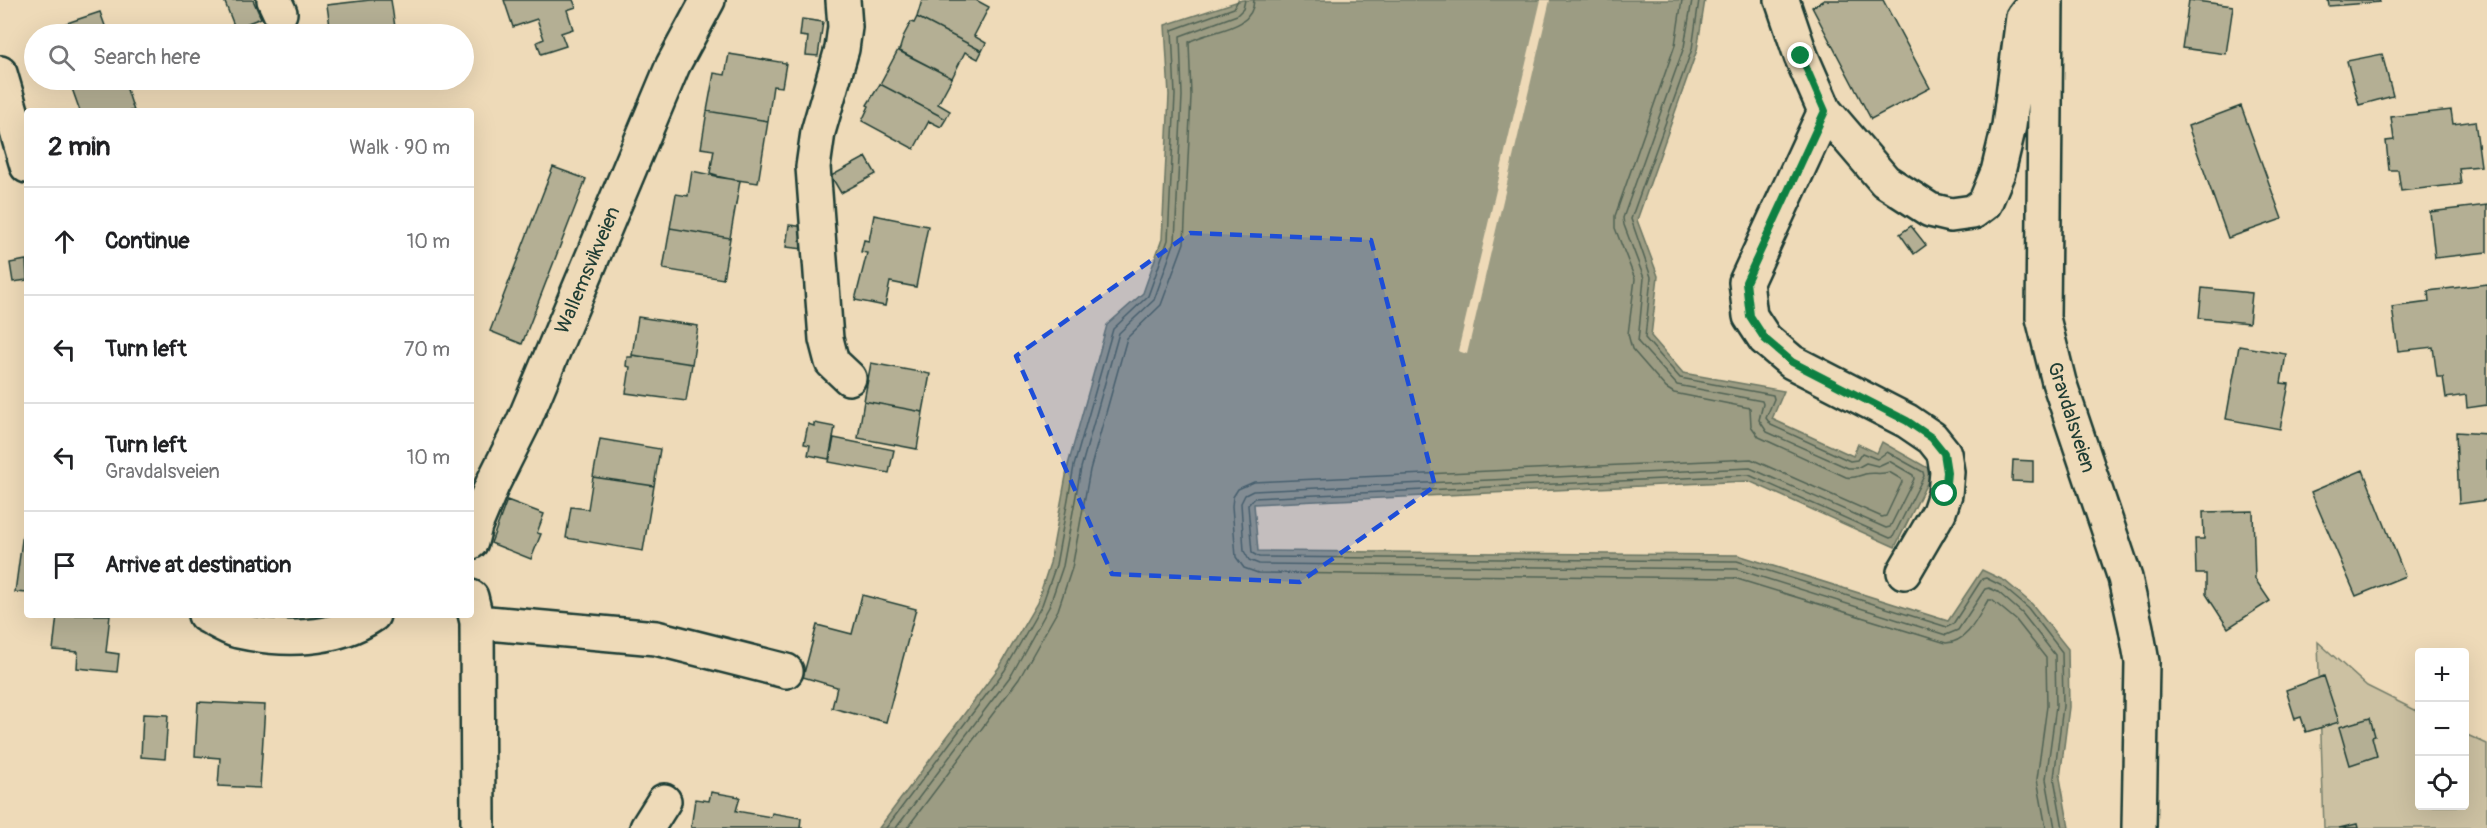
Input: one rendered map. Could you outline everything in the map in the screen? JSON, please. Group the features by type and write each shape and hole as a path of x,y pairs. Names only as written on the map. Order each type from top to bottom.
{"street":[{"name":"Wallemsvikveien","path":"474,530 493,483 523,423 673,65 708,0"},
{"path":"843,0 845,27 842,49 818,132 813,167 826,339 832,362 849,378"},
{"path":"1782,0 1801,56 1825,111 1885,181 1930,210 1951,215 1973,212 1985,203 1998,172 2009,126 2023,17 2036,0"},
{"name":"Gravdalsveien","path":"2046,0 2043,318 2059,382 2125,578 2136,628 2142,662 2139,828"},
{"path":"0,73 24,156"},
{"path":"1825,111 1746,282 1750,316 1765,339 1792,362 1907,421 1932,438 1944,453 1947,472 1945,494 1939,512 1904,572"},
{"path":"474,511 493,483"},
{"path":"478,828 474,609 656,638 786,671"},
{"path":"211,618 237,630 304,637 334,633 366,618"}],"highlighted area":[{"path":"1190,233 1371,240 1435,486 1300,582 1112,574 1016,356"}],"shaded area":[{"path":"2318,642 2367,686 2415,710 2415,810 2469,810 2469,736 2487,744 2487,828 2324,828"}],"water":[{"path":"1242,0 1705,0 1697,50 1637,220 1658,276 1651,336 1683,373 1784,391 1772,419 1853,456 1858,444 1877,453 1882,442 1933,471 1895,547 1749,481 1254,504 1258,551 1738,555 1948,621 1982,570 2005,581 2032,604 2068,649 2069,707 2060,778 2069,828 879,828 1000,666 1037,603 1050,563 1068,465 1107,325 1143,293 1162,239 1169,95 1165,25"}],"pier":[{"path":"1541,0 1550,0 1467,354 1458,351"}],"building":[{"path":"224,0 253,0 261,18 245,24 233,24"},
{"path":"391,0 395,24 330,24 327,5"},
{"path":"504,0 573,0 576,7 567,10 573,29 561,33 566,46 541,54 537,42 544,39 537,19 513,27"},
{"path":"922,0 976,0 989,7 974,36 986,43 982,51 917,17"},
{"path":"1824,0 1883,0 1930,88 1871,119 1812,7"},
{"path":"2189,0 2233,6 2226,54 2182,48"},
{"path":"2328,0 2379,0 2380,2 2329,6"},
{"path":"100,12 104,24 64,24"},
{"path":"917,17 982,51 978,59 965,52 952,78 899,51 904,35 911,22 914,23"},
{"path":"802,19 823,22 818,56 806,55 808,37 800,36"},
{"path":"898,50 952,78 938,104 950,111 946,119 880,84"},
{"path":"729,54 786,63 782,87 773,86 768,121 707,111 714,73 725,75"},
{"path":"2382,54 2393,96 2359,105 2347,61"},
{"path":"880,84 946,119 941,127 929,121 914,149 862,121 869,106 867,105"},
{"path":"73,90 127,90 133,108 79,108"},
{"path":"2241,106 2282,219 2228,238 2188,126"},
{"path":"2451,110 2453,124 2475,121 2481,166 2459,168 2461,184 2401,191 2398,170 2389,170 2386,141 2394,140 2391,117"},
{"path":"707,111 768,121 758,183 717,177 710,173 714,150 701,148"},
{"path":"866,157 876,174 841,193 831,176"},
{"path":"553,167 586,179 522,344 490,331"},
{"path":"692,171 740,181 730,238 670,228 676,194 688,196"},
{"path":"2487,205 2487,252 2435,258 2430,212"},
{"path":"874,215 928,226 916,287 890,282 885,306 855,300 867,253 861,252 864,240 869,241"},
{"path":"789,225 806,227 804,249 786,247"},
{"path":"1911,226 1926,245 1914,254 1900,234"},
{"path":"670,228 730,238 723,279 663,269"},
{"path":"24,260 24,280 13,282 10,263"},
{"path":"2487,284 2487,405 2467,408 2466,395 2446,398 2443,377 2437,377 2433,347 2398,351 2392,307 2429,302 2428,291"},
{"path":"2202,288 2252,293 2249,323 2199,318"},
{"path":"638,317 698,326 692,364 632,355"},
{"path":"2239,346 2286,354 2281,383 2289,384 2280,429 2226,419"},
{"path":"632,355 692,364 686,401 626,393 630,367 626,366 627,357 632,357"},
{"path":"871,363 930,374 923,412 864,401"},
{"path":"864,401 923,412 917,449 858,438"},
{"path":"814,423 835,427 829,459 808,455 810,445 804,444 808,424 814,426"},
{"path":"2456,432 2487,434 2487,500 2459,504"},
{"path":"834,438 894,450 889,473 829,462"},
{"path":"600,439 660,449 654,486 593,477"},
{"path":"2013,460 2033,461 2033,482 2012,481"},
{"path":"2363,470 2405,576 2356,596 2311,492"},
{"path":"593,477 654,486 643,551 566,538 571,507 588,509"},
{"path":"507,500 544,514 537,533 541,534 531,559 491,543"},
{"path":"2253,511 2255,579 2270,601 2228,628 2206,594 2206,574 2196,574 2195,539 2204,539 2203,512"},
{"path":"24,525 24,593 15,592"},
{"path":"862,595 916,609 886,722 832,708 837,687 803,677 817,625 852,634"},
{"path":"57,618 110,618 106,652 119,654 117,672 77,668 78,652 53,650"},
{"path":"2324,676 2339,722 2306,732 2301,717 2295,719 2286,690"},
{"path":"198,702 265,705 260,788 218,786 220,758 195,756"},
{"path":"143,714 168,715 165,759 141,757"},
{"path":"2370,718 2377,756 2350,765 2339,727"},
{"path":"711,792 740,797 736,811 771,817 772,813 801,818 800,828 691,828 695,799 709,801"},
{"path":"2357,824 2358,828 2339,828"}],"route":[{"path":"1801,56 1825,111 1746,282 1750,316 1765,339 1792,362 1907,421 1932,438 1944,453 1947,472 1945,494"}]}
